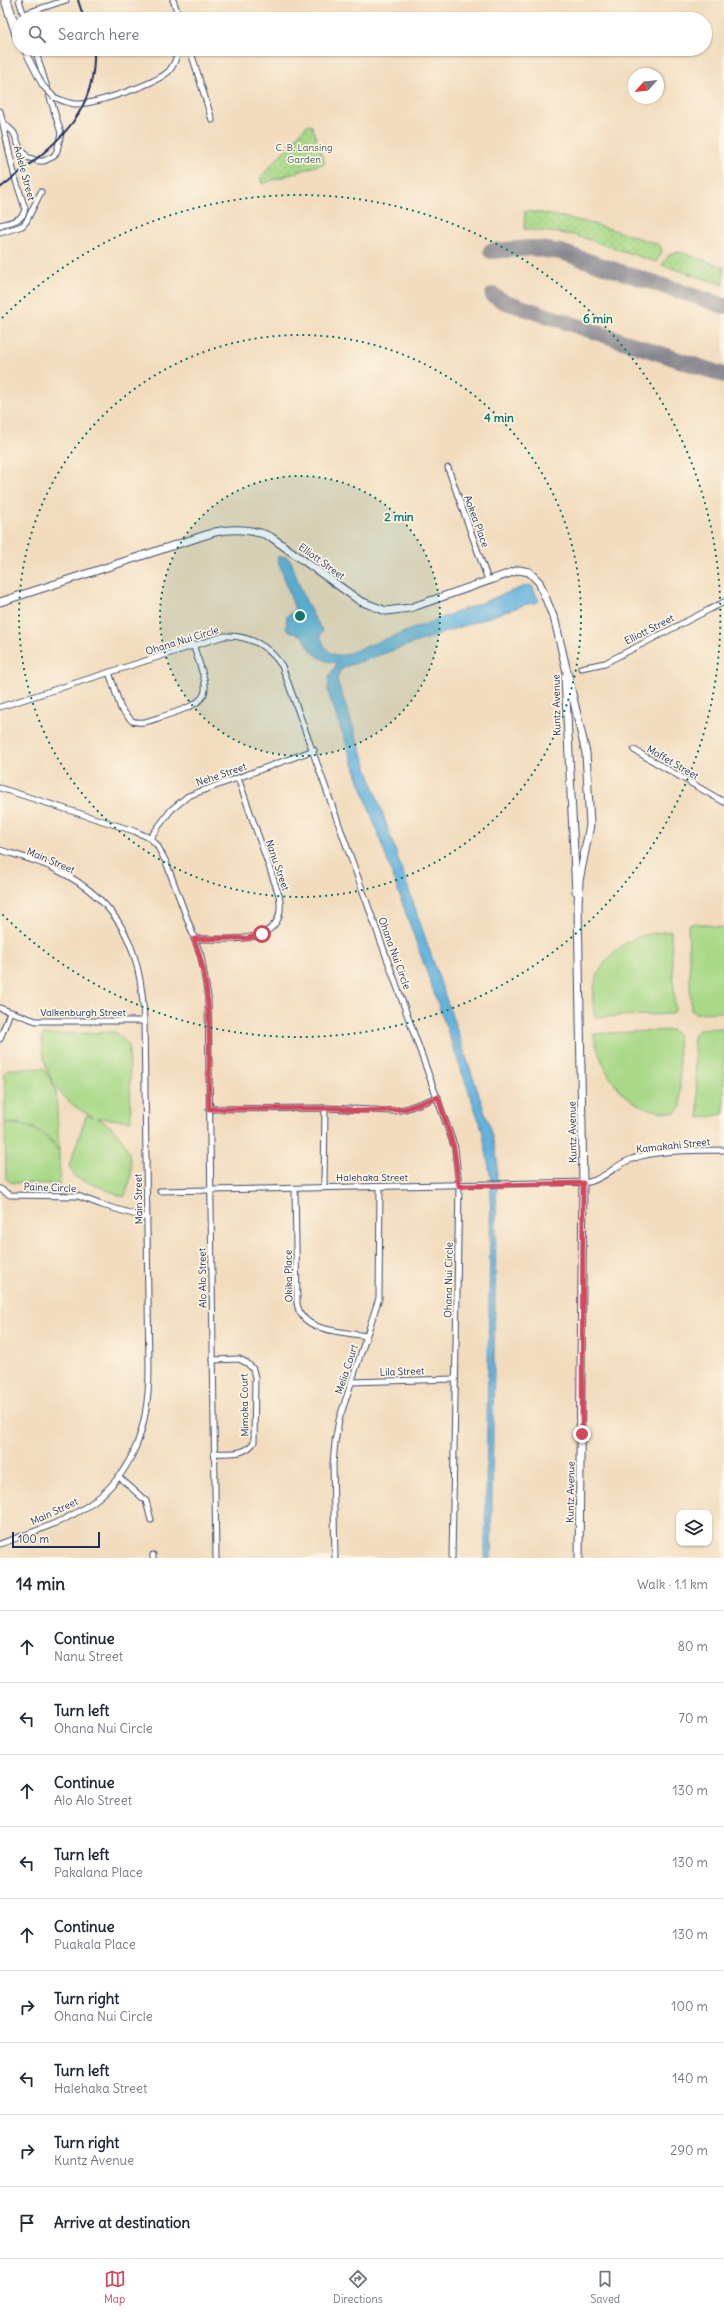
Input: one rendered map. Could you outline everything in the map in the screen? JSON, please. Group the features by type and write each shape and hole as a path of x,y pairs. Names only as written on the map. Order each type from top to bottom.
{"highway":[{"path":"6,0 12,18"}],"street":[{"path":"19,0 23,12"},
{"path":"36,12 66,0"},
{"path":"171,0 174,12"},
{"path":"171,0 177,12"},
{"path":"27,56 37,76 50,94 67,103 76,104 95,101 156,81 173,66 177,56"},
{"path":"4,123 14,133 19,146 27,157 38,161 44,161 54,156 57,151 61,133 37,56"},
{"path":"192,56 212,120"},
{"name":"Aolele Street","path":"0,111 4,123 8,147 25,208 24,213 18,219 1,224"},
{"name":"Aolele Street","path":"0,233 22,226 26,222 41,192"},
{"path":"0,233 1,224"},
{"name":"Aokea Place","path":"448,468 488,580"},
{"name":"Elliott Street","path":"0,602 207,535 228,530 251,531 271,537 360,601 386,610 410,608 519,570 529,572 536,579 543,590 559,632 565,669"},
{"name":"Elliott Street","path":"582,668 605,662 724,602"},
{"name":"Ohana Nui Circle","path":"0,707 216,637 233,635 258,642 272,652 286,673 438,1097 454,1148 459,1186 454,1379 452,1558"},
{"path":"109,672 123,712 132,721 144,722 191,708 201,700 205,689 193,644"},
{"name":"Kuntz Avenue","path":"565,669 574,872 578,899 583,1183 579,1558"},
{"name":"Kuntz Avenue","path":"565,669 586,753 590,825 578,899"},
{"name":"Nehe Street","path":"150,838 171,810 182,800 194,793 314,750"},
{"name":"Moffet Street","path":"634,750 724,802"},
{"name":"Nanu Street","path":"194,939 258,936 271,928 279,915 279,895 238,778"},
{"path":"0,788 134,831 150,838 157,845 166,862 194,939"},
{"name":"Main Street","path":"0,850 56,869 76,880 94,894 110,910 125,932 140,971 144,1021 149,1392 147,1413 133,1454 118,1476 92,1503 74,1514 0,1544"},
{"name":"Alo Alo Street","path":"194,939 204,970 208,997 216,1558"},
{"name":"Valkenburgh Street","path":"0,1008 36,1021 52,1023 144,1021"},
{"path":"0,1039 10,1012"},
{"path":"209,1109 325,1108 394,1110 405,1109 438,1097"},
{"path":"324,1187 325,1108"},
{"name":"Kamakahi Street","path":"583,1183 601,1179 623,1162 642,1155 724,1150"},
{"name":"Halehaka Street","path":"160,1191 583,1183"},
{"name":"Melia Court","path":"335,1558 333,1464 335,1442 339,1420 375,1311 380,1284 380,1187"},
{"name":"Paine Circle","path":"0,1189 10,1195 78,1196 102,1205 147,1218"},
{"name":"Okika Place","path":"295,1189 297,1303 300,1314 305,1320 314,1326 366,1336"},
{"name":"Mimoka Court","path":"213,1360 236,1359 245,1361 251,1367 255,1378 254,1442 241,1452 214,1453"},
{"name":"Lila Street","path":"351,1382 454,1379"},
{"path":"118,1476 146,1501 150,1520"}],"green space":[{"name":"C. B. Lansing Garden","path":"307,125 312,126 325,163 262,184 260,178"},
{"path":"525,211 560,216 610,229 660,245 662,252 656,262 574,235 524,229"},
{"path":"680,252 724,267 724,285 662,265 670,254"},
{"path":"695,923 724,928 724,1012 695,1013 691,1010 688,925"},
{"path":"671,931 675,1011 672,1014 595,1017 593,992 601,969 608,959 616,950 638,937"},
{"path":"724,1028 724,1114 699,1118 693,1035 701,1029"},
{"path":"672,1030 678,1035 681,1107 675,1113 657,1111 642,1106 629,1099 619,1090 604,1065 593,1034"},
{"path":"115,1032 129,1045 131,1121 97,1118 108,1124 117,1132 128,1152 131,1162 131,1174 129,1185 124,1197 75,1177 69,1166 86,1116 93,1117 71,1103 54,1084 45,1062 42,1035"},
{"path":"44,1068 56,1090 59,1151 55,1146 59,1152 60,1184 12,1183 6,1179 5,1124 20,1125 32,1129 55,1145 45,1135 33,1128 26,1125 5,1123 5,1072 8,1069"}],"water":[{"path":"277,557 286,557 291,561 304,598 323,631 320,635 323,644 328,651 335,655 344,655 528,585 532,586 539,601 345,667 339,673 337,680 490,1127 497,1159 491,1558 485,1558 491,1179 482,1129 328,692 329,677 337,663 326,661 316,655 312,652 304,637 286,629 287,616 295,610"}],"taxiway":[{"path":"491,251 532,248 561,252 724,306"},
{"path":"493,295 503,301 724,375"}],"railway":[{"path":"78,0 82,12"},
{"path":"0,188 52,145 78,114 87,95 93,74 94,56"}],"route":[{"path":"262,934 253,938 194,939 201,956 207,983 209,1109 337,1108 358,1111 394,1110 405,1109 438,1097 454,1148 459,1186 583,1183 582,1434"}]}
